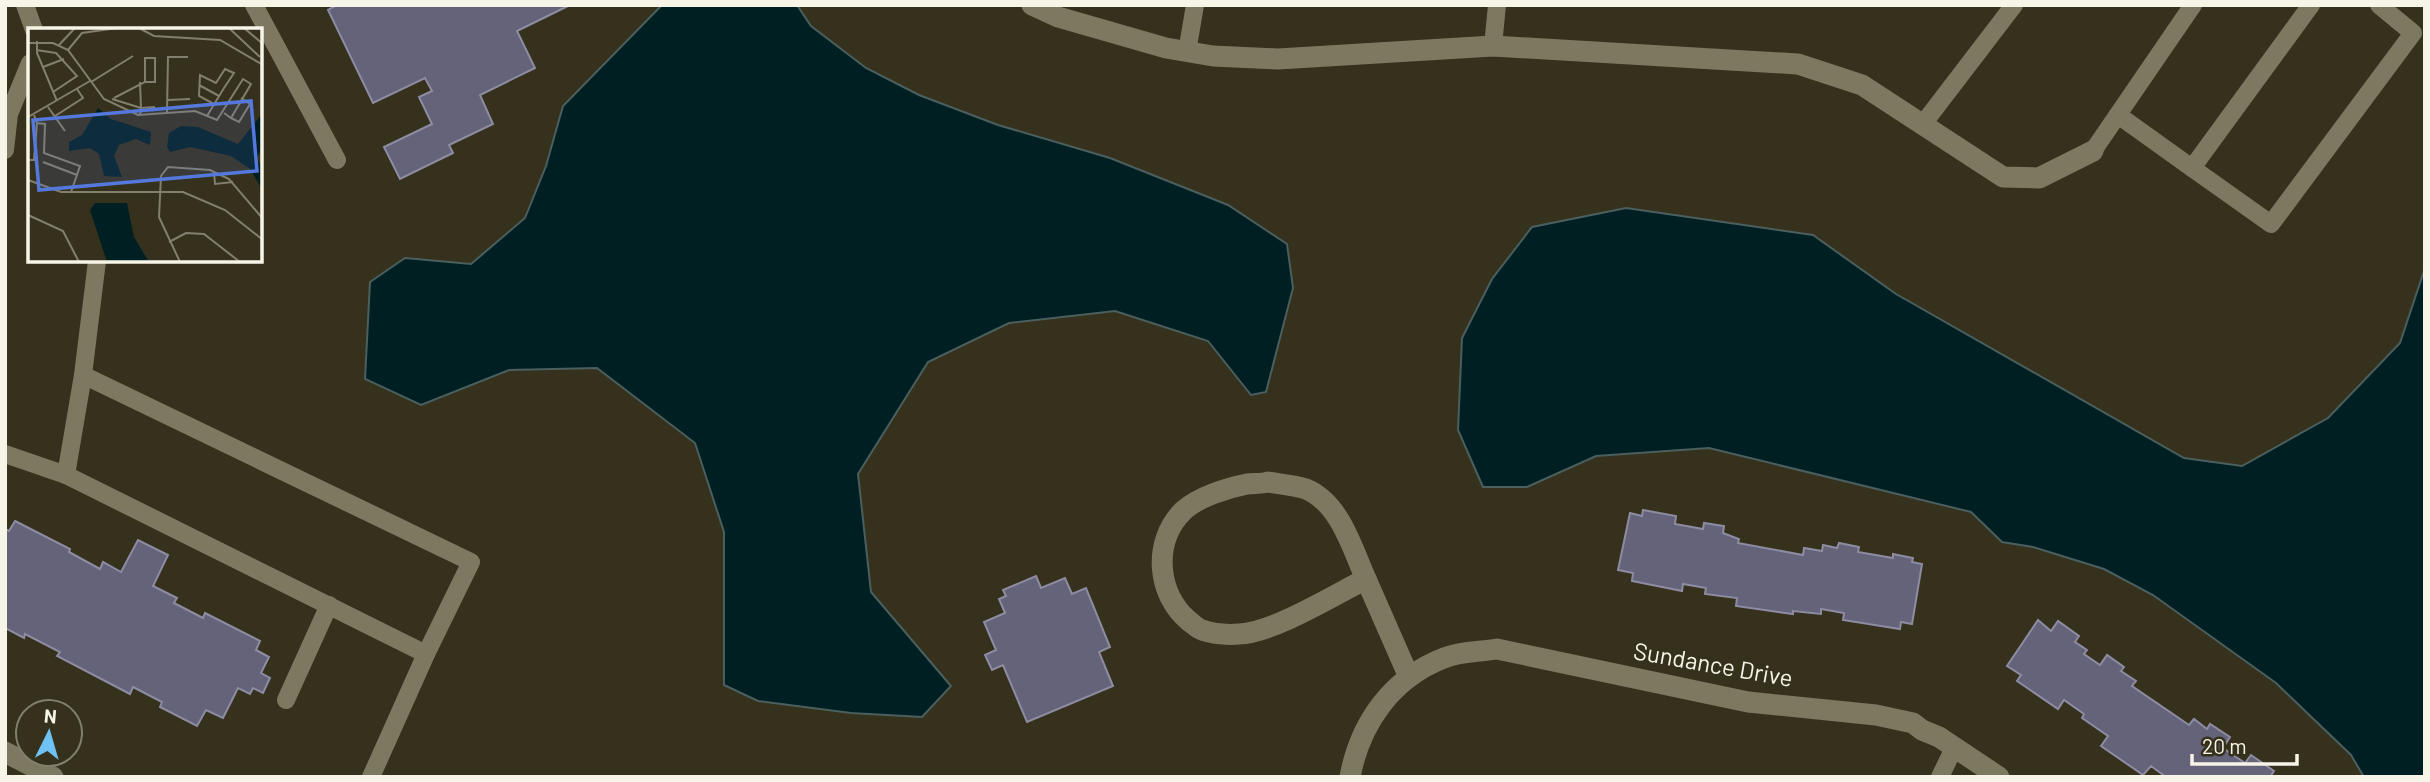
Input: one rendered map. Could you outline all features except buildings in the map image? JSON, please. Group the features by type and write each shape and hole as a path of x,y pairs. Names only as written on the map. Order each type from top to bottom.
{"street":[{"path":"1032,5 1058,17 1166,48 1213,56 1278,59 1493,46 1798,64 1862,85 2003,177 2039,178 2093,151"},
{"path":"1366,579 1276,625 1248,633 1221,635 1202,630 1175,607 1166,591 1162,574 1163,548 1171,528 1183,511 1216,493 1248,484 1287,484 1305,489 1320,498 1338,518 1366,579 1409,677"},
{"name":"Sundance Drive","path":"1350,777 1356,750 1367,725 1383,701 1409,677 1446,657 1497,649 1748,702 1876,715 1913,723 1999,777"},
{"path":"5,752 53,777"}],"lane":[{"path":"25,5 33,28"},
{"path":"254,5 337,160"},
{"path":"1187,52 1195,5"},
{"path":"1493,46 1497,5"},
{"path":"2093,151 2193,5"},
{"path":"2192,168 2311,5"},
{"path":"2118,115 2272,224 2413,33 2379,5"},
{"path":"1923,124 2013,6"},
{"path":"5,150 9,114 28,68"},
{"path":"66,475 83,374 97,262"},
{"path":"83,374 471,562 371,777"},
{"path":"5,454 66,475 426,654"},
{"path":"286,700 329,605"},
{"path":"1940,777 1954,748"}],"water":[{"path":"662,5 797,5 811,26 866,68 919,95 998,125 1110,158 1228,205 1287,244 1293,288 1266,392 1251,395 1208,341 1115,311 1009,323 928,362 858,474 871,592 951,686 922,717 851,713 758,701 724,685 724,532 695,443 597,368 509,370 421,405 365,379 370,282 405,258 471,264 525,218 546,166 563,106"},
{"path":"1626,208 1813,235 1896,294 2184,458 2242,466 2328,418 2400,343 2425,268 2425,777 2364,777 2351,755 2276,683 2153,595 2104,569 2033,547 2002,542 1971,512 1709,448 1596,456 1527,487 1483,487 1458,430 1462,338 1492,279 1532,227"}]}
